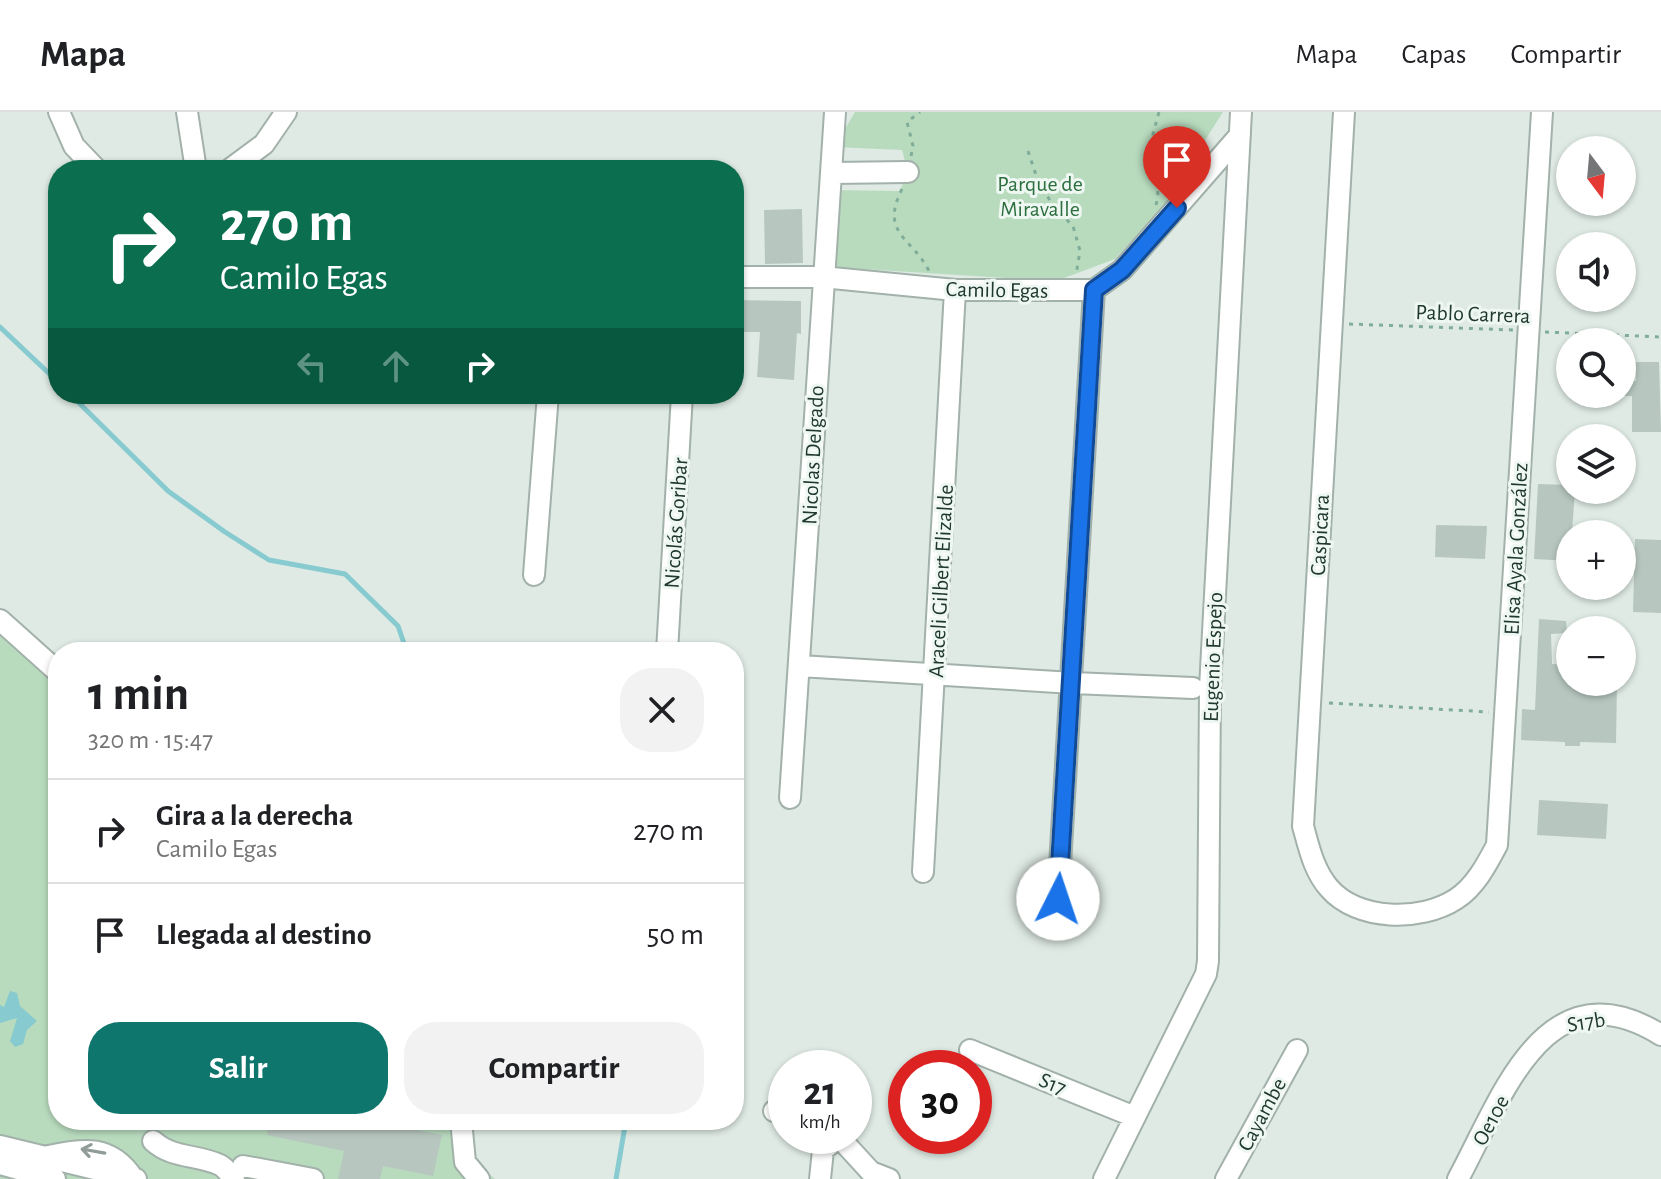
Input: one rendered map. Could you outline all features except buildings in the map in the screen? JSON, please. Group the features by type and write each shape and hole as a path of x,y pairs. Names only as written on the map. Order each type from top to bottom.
{"street":[{"path":"59,112 74,146 87,160"},
{"path":"187,112 194,160"},
{"path":"242,160 264,144 286,112"},
{"name":"Nicolas Delgado","path":"790,798 835,112"},
{"name":"Eugenio Espejo","path":"1104,1179 1206,974 1208,961 1210,688 1241,112"},
{"name":"Caspicara","path":"1344,112 1303,826 1312,861 1330,889 1353,906 1385,915"},
{"name":"Elisa Ayala González","path":"1385,915 1424,912 1456,899 1482,872 1497,845 1542,112"},
{"path":"1058,899 1073,683 1083,290 1122,270 1240,135"},
{"path":"832,173 908,172"},
{"name":"Camilo Egas","path":"744,277 822,277 955,290 1083,290"},
{"name":"Araceli Gilbert Elizalde","path":"923,872 955,290"},
{"path":"534,575 547,404"},
{"name":"Nicolás Goribar","path":"668,642 681,404"},
{"path":"0,620 48,663"},
{"path":"800,666 1193,688"},
{"name":"S17b","path":"1522,1061 1548,1031 1568,1020 1602,1015 1636,1019 1661,1035"},
{"name":"Cayambe","path":"1226,1179 1297,1050"},
{"name":"S17","path":"992,1059 1135,1117"},
{"name":"Oe10e","path":"1458,1179 1522,1061"},
{"path":"462,1130 465,1162 479,1179"},
{"path":"153,1141 161,1149 182,1157 222,1165 239,1173 313,1179"},
{"path":"0,1146 13,1162 55,1179"},
{"path":"820,1179 823,1154"},
{"path":"855,1154 876,1177"},
{"path":"13,1162 43,1157 134,1179"}],"path":[{"path":"920,112 907,122 913,146 907,162 908,172 894,206 894,222 900,238 924,260 930,273"},
{"path":"1157,231 1152,219 1158,196 1153,134 1159,112"},
{"path":"1028,151 1038,181 1054,207 1073,226 1080,251 1083,290"},
{"name":"Pablo Carrera","path":"1332,324 1661,337"},
{"path":"1310,701 1505,713"}],"green space":[{"name":"Parque de Miravalle","path":"855,112 1223,112 1162,208 1115,259 1056,281 830,267 831,190 900,191 908,172 902,150 834,147"},
{"path":"0,612 23,640 48,650 48,1130 470,1130 471,1159 495,1179 0,1179"}],"water":[{"path":"10,991 17,993 20,1006 37,1021 27,1030 23,1044 15,1047 10,1041 17,1018 0,1023 0,1005 4,1007"}],"waterway":[{"path":"0,327 48,373"},
{"path":"80,404 168,491 225,532 269,560 345,574 398,626 404,642"},
{"path":"616,1179 624,1130"}],"route":[{"path":"1058,899 1094,290 1122,270 1177,208"}]}
